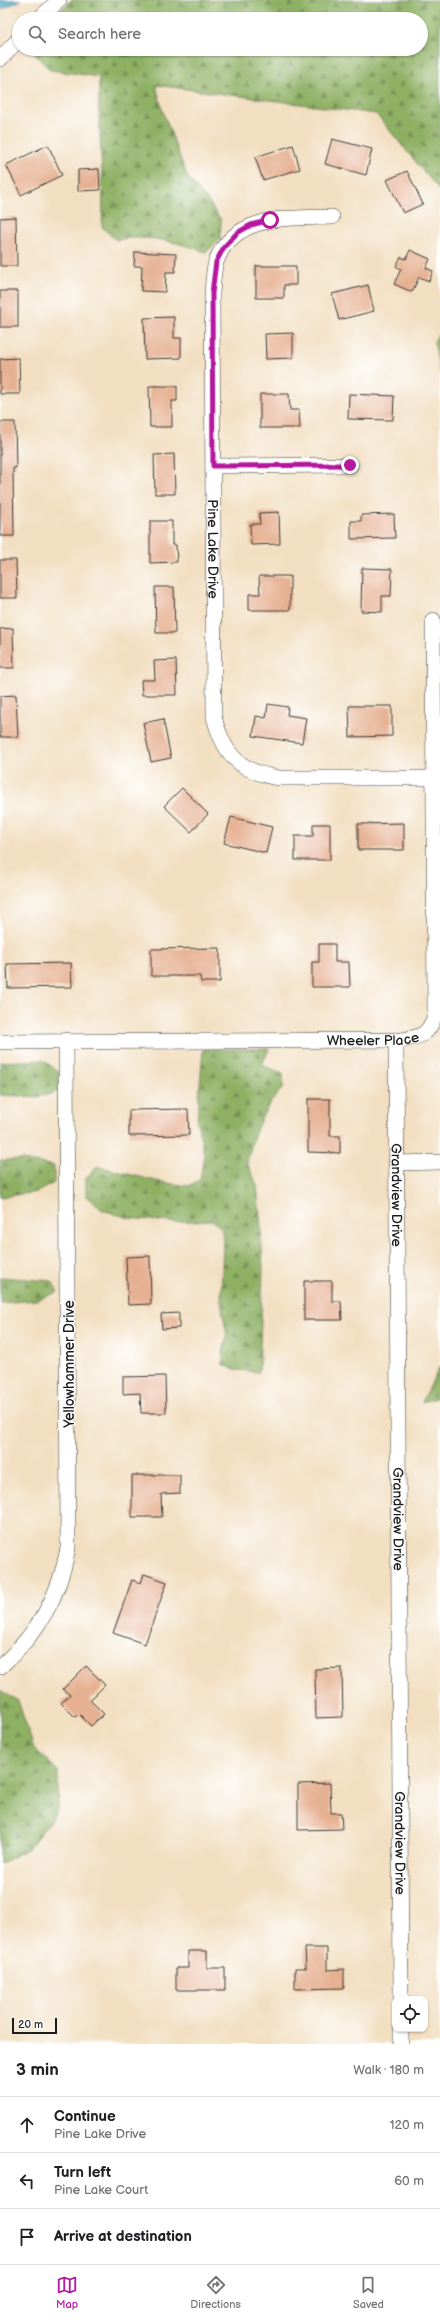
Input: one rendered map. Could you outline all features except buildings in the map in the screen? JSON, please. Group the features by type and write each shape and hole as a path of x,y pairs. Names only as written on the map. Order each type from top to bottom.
{"street":[{"path":"46,12 59,0"},
{"path":"0,59 12,46"},
{"name":"Pine Lake Drive","path":"332,217 270,220 251,225 237,233 224,247 216,262 212,293 214,717 219,736 228,751 248,769 261,775 279,778 435,778"},
{"path":"213,466 350,465"},
{"name":"Wheeler Place","path":"0,1042 66,1040 396,1040 420,1037 429,1030 435,1016 435,778 433,620"},
{"name":"Yellowhammer Drive","path":"0,1667 19,1650 51,1605 63,1573 68,1548 66,1040"},
{"name":"Grandview Drive","path":"396,1040 401,1996"},
{"path":"396,1163 440,1162"},
{"path":"401,2032 401,2044"}],"green space":[{"path":"71,0 440,0 440,191 376,114 156,85 162,109 187,176 221,220 220,240 206,252 162,240 128,238 116,240 102,227 103,190 99,114 99,77 50,70 37,56 428,56 428,12 58,12"},
{"path":"440,332 440,373 434,341"},
{"path":"203,1049 269,1049 262,1065 283,1073 283,1088 269,1105 259,1123 252,1142 247,1163 257,1185 261,1228 263,1270 259,1372 237,1370 223,1365 223,1352 227,1336 221,1302 223,1237 221,1228 212,1220 171,1222 129,1218 102,1210 86,1195 86,1178 97,1166 160,1182 188,1186 200,1180 204,1155 197,1121"},
{"path":"43,1060 59,1072 59,1091 40,1097 0,1095 0,1062"},
{"path":"0,1160 23,1160 54,1166 54,1183 37,1192 0,1197"},
{"path":"0,1277 52,1281 58,1292 36,1300 0,1303"},
{"path":"440,1366 440,1397 422,1402"},
{"path":"0,1690 18,1701 34,1748 58,1771 58,1810 29,1848 0,1864"}],"water":[{"path":"0,0 21,0 0,10"}],"route":[{"path":"270,220 251,225 237,233 224,247 216,262 212,293 213,466 350,465"}]}
